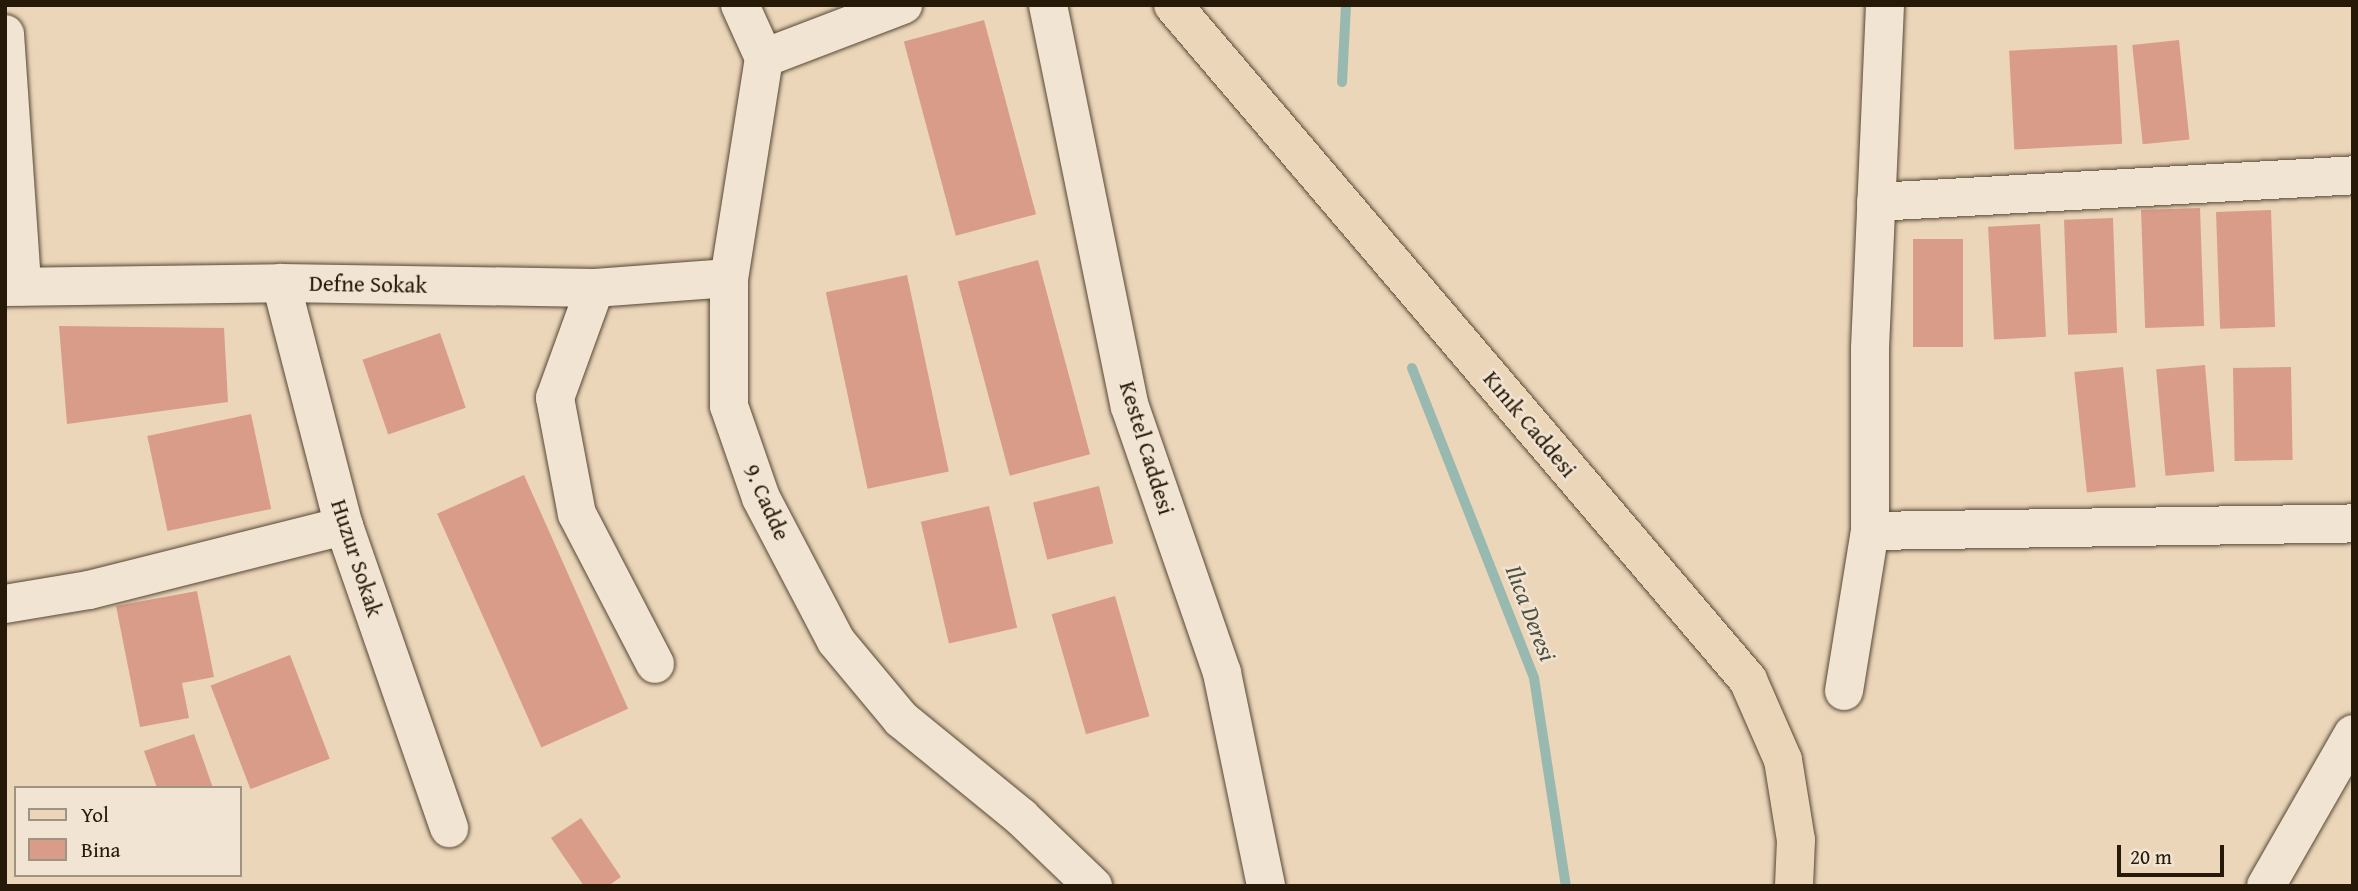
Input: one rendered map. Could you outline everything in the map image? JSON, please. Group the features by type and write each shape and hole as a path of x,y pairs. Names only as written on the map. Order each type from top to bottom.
{"main road":[{"name":"Kınık Caddesi","path":"1173,5 1748,680 1783,760 1796,840 1794,886"}],"street":[{"path":"740,5 764,58 903,5"},
{"name":"Kestel Caddesi","path":"1048,5 1130,407 1222,673 1266,886"},
{"path":"1844,691 1870,531 1876,202 1885,5"},
{"path":"5,34 13,287"},
{"name":"9. Cadde","path":"764,58 729,278 729,406 761,498 836,641 901,719 1021,817 1093,886"},
{"path":"1876,202 2353,175"},
{"name":"Defne Sokak","path":"13,287 282,283 595,288 729,278"},
{"name":"Huzur Sokak","path":"282,283 344,526 449,828"},
{"path":"595,288 555,398 577,514 655,664"},
{"path":"1870,531 2353,523"},
{"path":"5,604 89,590 344,526"},
{"path":"2266,886 2353,734"}],"building":[{"path":"984,20 1036,214 956,236 904,41"},
{"path":"2179,40 2189,139 2143,144 2132,45"},
{"path":"2117,45 2122,144 2014,150 2009,51"},
{"path":"2200,208 2204,326 2145,328 2141,210"},
{"path":"2271,210 2275,327 2220,329 2216,212"},
{"path":"2113,218 2117,333 2068,335 2064,220"},
{"path":"2040,224 2046,337 1994,340 1988,227"},
{"path":"1913,239 1963,239 1963,347 1913,347"},
{"path":"1038,260 1090,454 1010,476 958,281"},
{"path":"907,275 949,472 868,489 826,292"},
{"path":"59,326 224,328 228,402 67,424"},
{"path":"440,333 466,408 388,434 362,360"},
{"path":"2205,365 2214,472 2166,476 2156,369"},
{"path":"2123,367 2136,487 2087,492 2074,372"},
{"path":"2291,367 2293,460 2235,461 2233,368"},
{"path":"251,414 271,509 167,531 147,436"},
{"path":"524,475 628,709 541,748 437,514"},
{"path":"1099,486 1113,543 1047,560 1033,502"},
{"path":"989,506 1017,628 949,644 921,522"},
{"path":"197,591 214,677 182,683 189,718 140,727 116,606"},
{"path":"1115,596 1149,716 1086,734 1052,614"},
{"path":"290,655 330,759 250,789 211,685"},
{"path":"194,734 212,786 156,786 144,751"},
{"path":"581,818 621,877 608,886 584,886 551,838"}],"waterway":[{"name":"Ilıca Deresi","path":"1342,82 1346,5"},
{"name":"Ilıca Deresi","path":"1412,368 1534,678 1566,886"}]}
